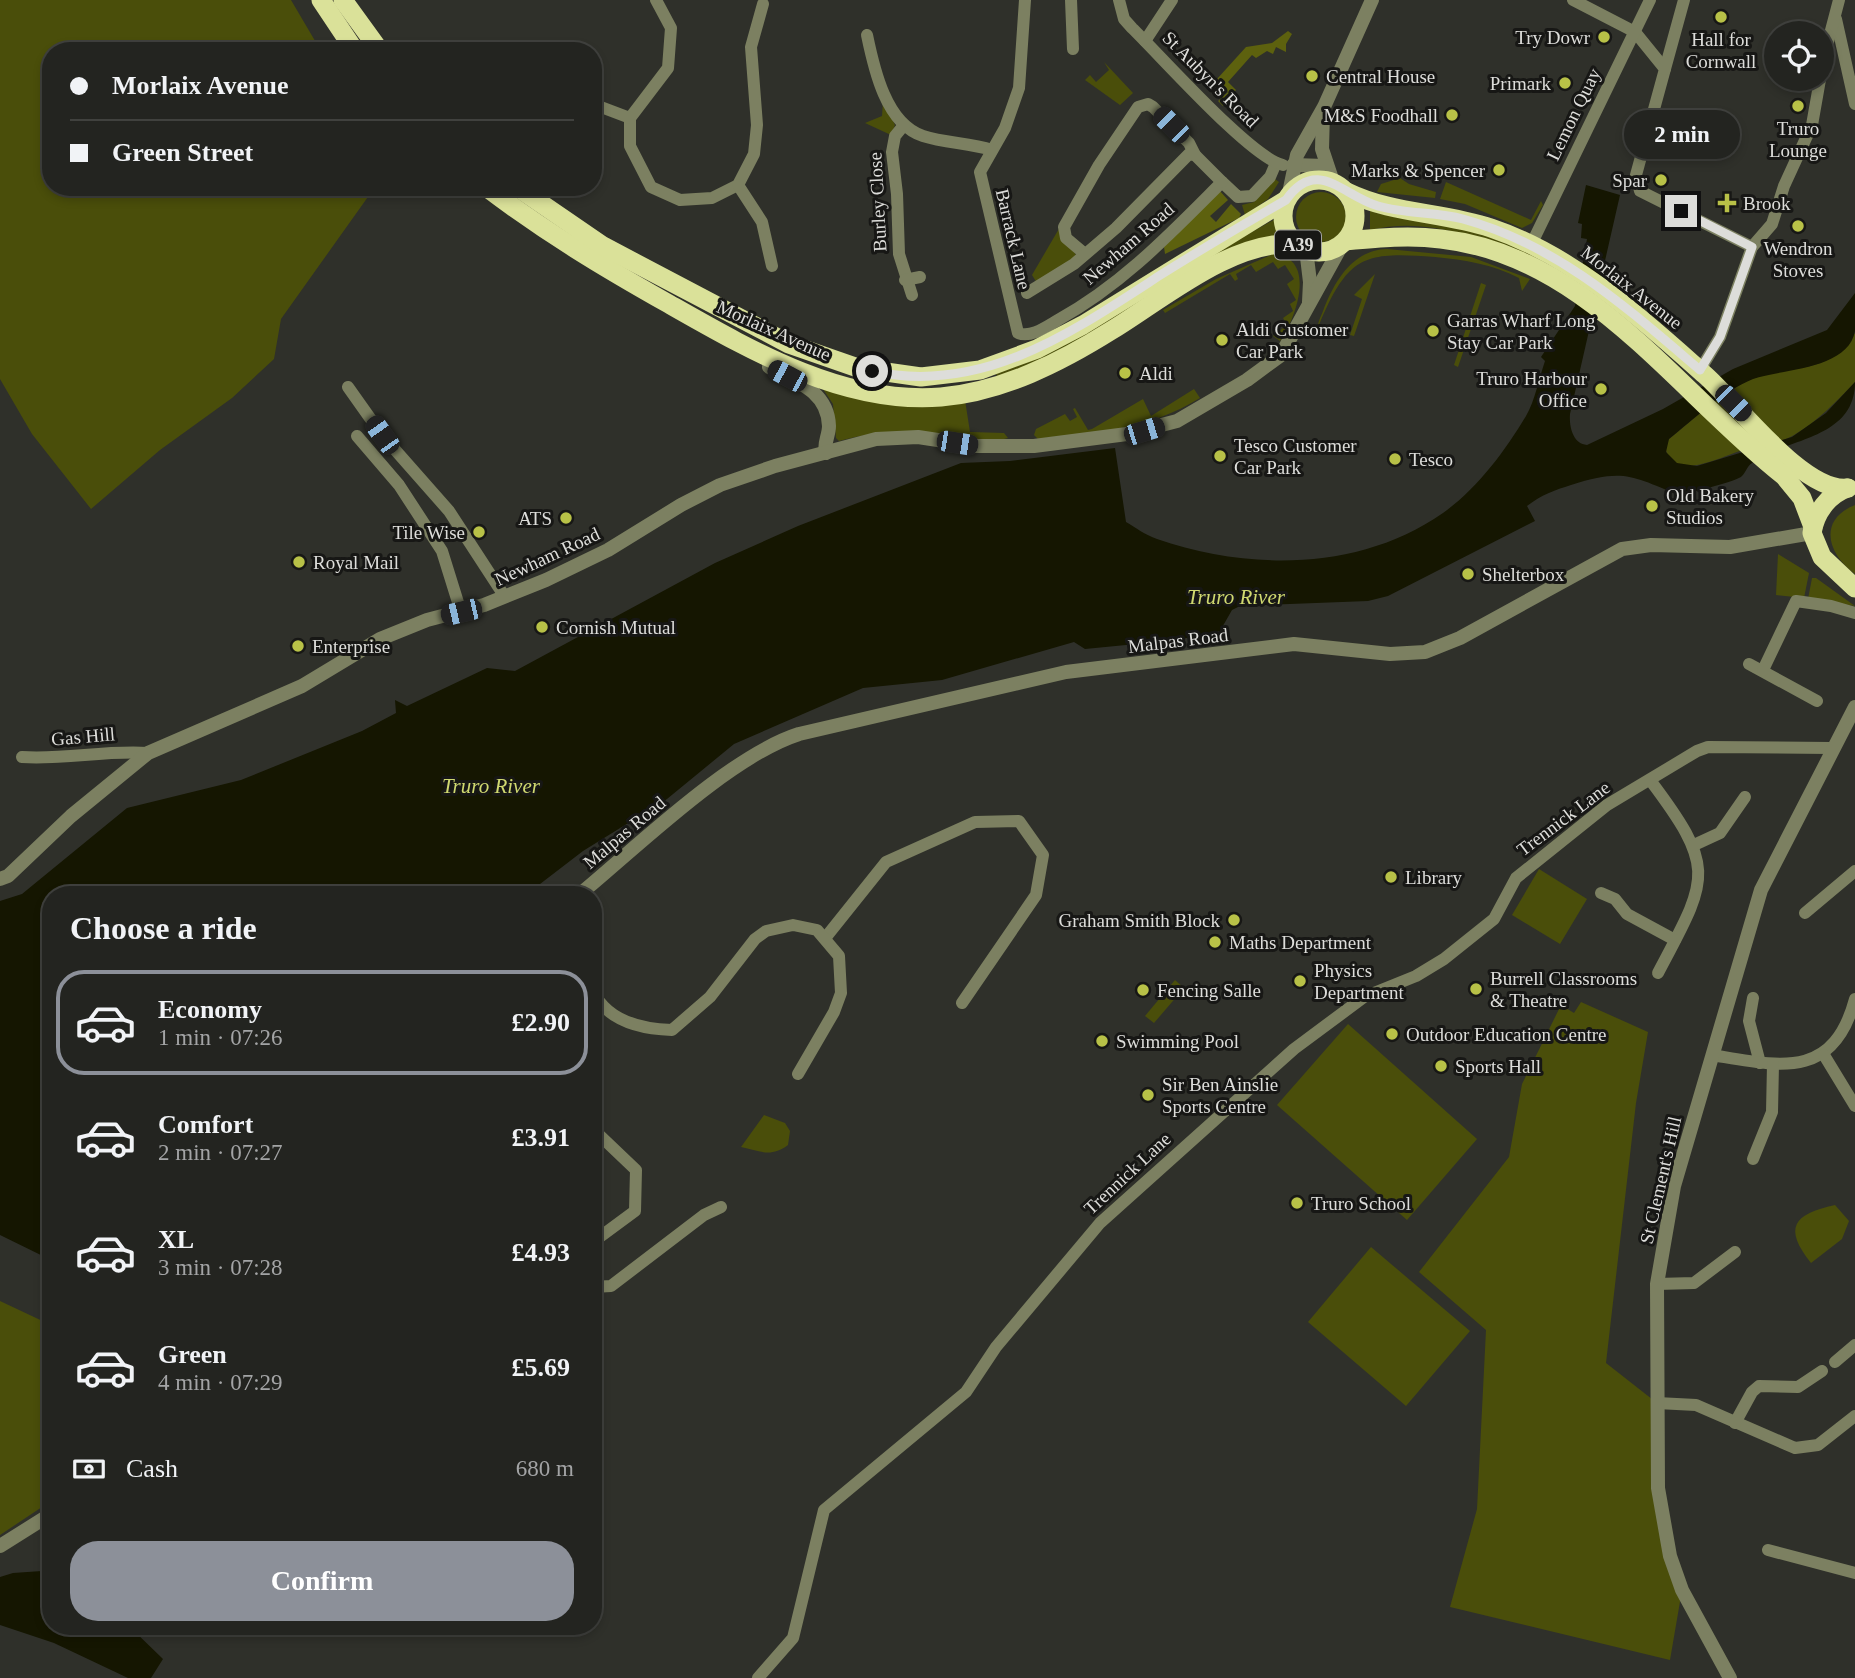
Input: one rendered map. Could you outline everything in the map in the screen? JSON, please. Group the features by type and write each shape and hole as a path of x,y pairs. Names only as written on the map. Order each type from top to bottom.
{"highway":[{"path":"321,0 349,42"},
{"path":"343,0 373,42"},
{"name":"A39","path":"1310,180 1335,180 1356,217 1344,242 1330,251 1301,247 1283,220 1287,199 1300,185 1310,180"},
{"name":"Morlaix Avenue","path":"1335,180 1378,206 1461,219 1531,245 1604,289 1703,373 1789,469 1822,557 1855,588"},
{"name":"Morlaix Avenue","path":"498,196 561,242 779,361 849,386 899,396 962,394 1001,384 1075,352 1230,259 1281,242 1301,247"},
{"name":"Morlaix Avenue","path":"530,196 603,246 789,345 858,368 921,377 980,370 1037,349 1083,325 1287,199"},
{"name":"Morlaix Avenue","path":"1344,242 1404,236 1465,243 1519,260 1571,290 1599,311 1686,387 1789,469 1829,487 1851,487"},
{"path":"1813,530 1823,506 1835,493 1851,487"}],"street":[{"path":"656,0 670,28 668,68 630,118 630,146 651,187 680,200 712,198 738,185 754,154 757,125 751,47 763,4"},
{"name":"Barrack Lane","path":"1015,328 980,179 981,167 1010,119 1019,88 1026,0"},
{"path":"1071,0 1073,49"},
{"name":"St Aubyn's Road","path":"1119,0 1124,19 1240,136 1266,158 1276,163 1293,165"},
{"path":"1145,41 1172,0"},
{"path":"1287,199 1293,165 1324,107 1372,0"},
{"path":"1573,0 1635,32 1665,69"},
{"name":"Lemon Quay","path":"1531,245 1650,0"},
{"path":"1684,0 1636,175 1639,188 1752,247"},
{"path":"1703,373 1720,337 1752,247 1773,221 1784,186 1812,125 1824,57 1839,0"},
{"path":"1836,18 1855,104"},
{"path":"867,36 888,100 904,125 925,136 992,150"},
{"name":"Newham Road","path":"1085,254 1066,238 1064,227 1098,165 1139,107 1148,104 1153,107 1188,143 1195,155 1238,197 1249,198 1270,177 1276,163"},
{"path":"602,107 630,118"},
{"path":"1324,107 1322,141 1335,180"},
{"name":"Burley Close","path":"904,125 895,136 892,152 897,194 897,239 905,280 912,295"},
{"name":"Newham Road","path":"1027,293 1085,254 1187,155 1195,155"},
{"path":"1293,165 1335,180"},
{"name":"Newham Road","path":"1015,328 1021,335 1030,334 1107,290 1157,248 1222,182"},
{"path":"738,185 762,222 772,266"},
{"name":"Newham Road","path":"0,879 8,876 71,816 148,753 302,687 380,639 427,620 505,597 608,550 681,505 720,485 858,442 891,437 998,447 1046,445 1128,435 1177,421 1275,361 1291,342 1344,242"},
{"path":"1301,247 1310,282 1307,310"},
{"path":"905,280 920,276"},
{"path":"722,332 764,364 815,393 828,418 826,453"},
{"path":"348,387 382,435 449,512 505,597"},
{"path":"357,436 399,485 442,551 461,612"},
{"name":"Malpas Road","path":"590,886 709,787 760,753 799,734 1066,672 1294,644 1390,654 1425,652 1460,638 1622,548 1651,545 1730,547 1813,530"},
{"path":"1763,670 1796,601 1855,613"},
{"path":"1749,664 1817,701"},
{"name":"St Clement's Hill","path":"1730,1678 1682,1590 1670,1556 1658,1488 1657,1284 1674,1186 1760,890 1855,707"},
{"name":"Trennick Lane","path":"758,1678 793,1638 824,1510 966,1392 996,1347 1100,1223 1293,1049 1364,997 1416,976 1444,958 1494,919 1516,878 1607,805 1708,747 1832,748"},
{"name":"Gas Hill","path":"22,757 53,759 116,751 148,753"},
{"path":"1650,780 1694,845 1699,886 1692,908 1658,973"},
{"path":"1694,845 1720,833 1745,797"},
{"path":"826,937 886,862 975,822 1019,821 1043,855 1036,895 962,1003"},
{"path":"1805,913 1855,872"},
{"path":"1604,899 1675,940"},
{"path":"602,1006 639,1028 672,1030 709,997 755,939 780,925 804,926 826,937 839,956 842,969 841,993 834,1012 798,1074"},
{"path":"1752,998 1749,1021 1766,1064 1772,1112 1753,1159"},
{"path":"1712,1055 1789,1065 1824,1055 1850,1018 1855,999"},
{"path":"1824,1055 1855,1106"},
{"path":"602,1138 636,1170 635,1212 602,1236"},
{"path":"602,1286 611,1286 704,1215 721,1207"},
{"path":"1657,1284 1694,1283 1735,1252"},
{"path":"1835,1362 1855,1345"},
{"path":"1735,1423 1752,1392 1759,1386 1798,1387 1822,1371"},
{"path":"1657,1403 1696,1405 1787,1447 1803,1448 1825,1441 1855,1416"},
{"path":"0,1546 42,1520"},
{"path":"1768,1550 1855,1573"}],"shaded area":[{"path":"0,0 291,0 316,42 42,42 42,196 369,196 281,319 274,359 232,398 160,450 91,509 32,434 0,379"},
{"path":"1288,31 1292,34 1286,44 1286,52 1276,47 1273,54 1267,51 1256,58 1252,55 1228,82 1236,90 1223,106 1218,101 1228,92 1217,79 1246,47 1272,43"},
{"path":"1104,62 1133,93 1120,105 1085,80 1090,75 1096,82 1109,70"},
{"path":"883,101 895,125 891,135 865,123 882,116"},
{"path":"1400,178 1409,184 1436,192 1435,198 1377,192 1381,184"},
{"path":"1275,179 1279,182 1268,199 1245,215 1242,205 1254,202"},
{"path":"1446,182 1531,220 1541,201 1543,205 1532,223 1522,228 1465,204 1440,199"},
{"path":"1219,190 1228,200 1210,216 1216,222 1231,204 1241,214 1239,218 1165,254 1164,247"},
{"path":"1321,192 1338,200 1346,217 1338,234 1321,242 1304,234 1296,217 1304,200"},
{"path":"1370,209 1434,220 1504,240 1580,282 1504,248 1451,231 1397,226 1370,230"},
{"path":"1277,218 1280,235 1075,345 998,378 996,374"},
{"path":"1060,227 1077,257 1037,283 1032,275"},
{"path":"1387,249 1471,257 1530,279 1522,291 1519,278 1478,263 1411,255 1374,258 1361,263 1339,284 1319,325 1320,329 1328,333 1320,337 1318,327 1320,318 1339,279 1354,261 1375,251"},
{"path":"1273,254 1287,258 1295,266 1299,277 1297,305 1280,341 1273,336 1287,325 1283,318 1293,311 1290,304 1296,300 1287,284 1294,279 1285,265 1278,269 1273,262 1256,272 1251,265 1236,274 1238,279 1235,281 1230,274 1165,313 1163,310 1216,279"},
{"path":"1375,274 1354,336 1350,335 1362,299 1354,295"},
{"path":"1481,283 1486,285 1458,367 1454,365"},
{"path":"1855,333 1855,382 1803,430 1782,440 1698,465 1686,466 1669,457 1665,445 1669,439 1730,391 1767,374 1821,363 1844,347"},
{"path":"823,389 965,400 970,432 1004,433 1008,438 996,441 900,432 839,441 836,438 833,404"},
{"path":"1194,389 1200,398 1180,409 1141,423 1038,439 1034,435 1036,429 1065,414 1070,421 1077,417 1073,409 1075,408 1088,430 1143,399 1151,416"},
{"path":"1855,505 1855,574 1833,548 1831,528 1843,511"},
{"path":"1778,554 1809,573 1804,598 1776,595"},
{"path":"1812,578 1816,578 1855,606 1808,599"},
{"path":"1539,869 1587,899 1560,944 1512,915"},
{"path":"1175,980 1184,988 1154,1023 1145,1016"},
{"path":"1581,1002 1648,1032 1636,1103 1606,1363 1657,1403 1658,1488 1682,1590 1670,1660 1450,1607 1477,1509 1486,1330 1419,1272 1509,1157 1522,1084 1561,1005 1574,1013"},
{"path":"1348,1024 1477,1139 1407,1220 1277,1105"},
{"path":"764,1115 785,1123 790,1131 788,1145 771,1152 741,1147"},
{"path":"1835,1205 1849,1221 1842,1239 1811,1263 1797,1240 1797,1224 1810,1213"},
{"path":"1371,1247 1470,1331 1406,1406 1308,1322"},
{"path":"0,1301 42,1321 42,1507 0,1535"}],"water":[{"name":"Truro River","path":"1586,185 1620,195 1570,414 1571,429 1578,442 1587,445 1663,409 1733,369 1827,330 1855,293 1855,331 1850,344 1840,354 1812,366 1753,379 1742,384 1709,406 1669,439 1666,452 1677,463 1697,466 1792,437 1826,413 1855,382 1852,401 1844,416 1816,435 1752,463 1738,478 1681,496 1639,479 1616,476 1589,480 1554,491 1527,506 1535,521 1388,596 1368,601 1240,606 1232,610 1220,631 1177,640 1085,649 1074,642 942,680 863,688 734,744 667,799 583,851 537,886 42,886 42,1256 0,1235 0,901 22,894 127,808 241,780 362,731 396,713 395,700 407,706 487,668 515,671 715,563 798,526 961,463 1010,461 1115,448 1126,522 1157,539 1229,557 1304,560 1341,555 1376,546 1411,532 1443,513 1479,481 1529,410 1545,361 1541,357 1575,306 1587,239 1581,238 1582,224 1578,223"},
{"path":"42,1571 42,1635 138,1635 163,1659 151,1678 128,1678 54,1643 0,1625 0,1577 13,1573"}],"place":[{"name":"Hall for Cornwall","path":"1721,17"},
{"name":"Try Dowr","path":"1604,37"},
{"name":"Central House","path":"1312,76"},
{"name":"Primark","path":"1565,83"},
{"name":"Truro Lounge","path":"1798,106"},
{"name":"M&S Foodhall","path":"1452,115"},
{"name":"Marks & Spencer","path":"1499,170"},
{"name":"Spar","path":"1661,180"},
{"name":"Brook","path":"1727,203"},
{"name":"Wendron Stoves","path":"1798,226"},
{"name":"Garras Wharf Long Stay Car Park","path":"1433,331"},
{"name":"Aldi Customer Car Park","path":"1222,340"},
{"name":"Aldi","path":"1125,373"},
{"name":"Truro Harbour Office","path":"1601,389"},
{"name":"Tesco Customer Car Park","path":"1220,456"},
{"name":"Tesco","path":"1395,459"},
{"name":"Old Bakery Studios","path":"1652,506"},
{"name":"ATS","path":"566,518"},
{"name":"Tile Wise","path":"479,532"},
{"name":"Royal Mail","path":"299,562"},
{"name":"Shelterbox","path":"1468,574"},
{"name":"Cornish Mutual","path":"542,627"},
{"name":"Enterprise","path":"298,646"},
{"name":"Library","path":"1391,877"},
{"name":"Graham Smith Block","path":"1234,920"},
{"name":"Maths Department","path":"1215,942"},
{"name":"Physics Department","path":"1300,981"},
{"name":"Burrell Classrooms & Theatre","path":"1476,989"},
{"name":"Fencing Salle","path":"1143,990"},
{"name":"Outdoor Education Centre","path":"1392,1034"},
{"name":"Swimming Pool","path":"1102,1041"},
{"name":"Sports Hall","path":"1441,1066"},
{"name":"Sir Ben Ainslie Sports Centre","path":"1148,1095"},
{"name":"Truro School","path":"1297,1203"}],"route":[{"path":"872,371 941,377 980,370 1037,349 1083,325 1286,200 1300,185 1310,180 1322,179 1378,206 1432,213 1492,228 1563,261 1604,289 1700,370 1720,337 1752,247 1681,211"}]}
